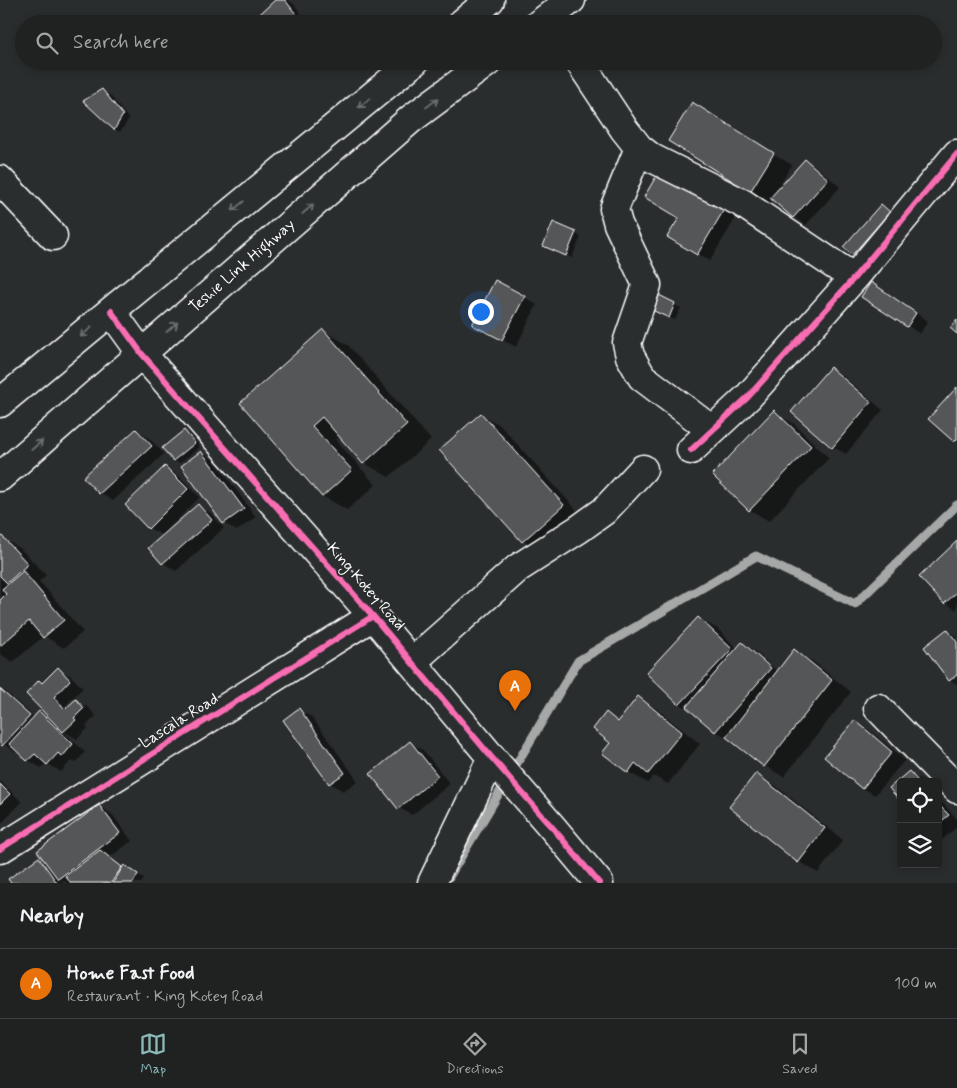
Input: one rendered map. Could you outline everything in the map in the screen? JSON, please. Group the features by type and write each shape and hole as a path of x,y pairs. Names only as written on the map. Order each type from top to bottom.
{"street":[{"path":"472,15 490,0"},
{"path":"554,15 571,0"},
{"path":"0,403 404,70"},
{"name":"Teshie Link Highway","path":"0,477 411,119 477,70"},
{"path":"585,70 624,129 639,148 652,158 742,203 854,278"},
{"path":"639,148 614,209 618,224 647,286 627,343 630,356 642,377 712,430"},
{"path":"691,450 748,397 854,278 957,154"},
{"path":"0,180 53,236"},
{"name":"King Kotey Road","path":"111,311 142,354 373,616 599,883"},
{"path":"412,662 518,568 604,511 643,469"},
{"name":"Lascala Road","path":"0,848 373,616"},
{"path":"878,708 957,789"},
{"path":"432,883 498,765"}],"building":[{"path":"275,0 285,0 297,15 259,15"},
{"path":"102,89 123,115 114,130 83,101"},
{"path":"692,102 774,153 750,192 668,141"},
{"path":"805,159 828,179 793,218 770,198"},
{"path":"661,168 725,208 697,255 667,237 679,218 644,197"},
{"path":"881,204 890,212 852,255 843,247"},
{"path":"553,222 576,232 566,256 543,246"},
{"path":"495,280 525,296 502,340 472,325"},
{"path":"871,282 916,313 907,327 861,297"},
{"path":"659,295 675,303 669,318 652,310"},
{"path":"957,320 957,334 950,328"},
{"path":"323,329 407,425 363,464 322,417 312,426 352,470 322,497 240,403"},
{"path":"830,367 871,402 832,448 791,412"},
{"path":"957,387 957,439 954,442 928,419"},
{"path":"774,410 811,446 749,511 712,475"},
{"path":"481,413 564,505 522,542 439,450"},
{"path":"136,429 152,446 99,494 83,477"},
{"path":"184,430 195,443 173,461 162,448"},
{"path":"201,451 244,509 223,524 181,466"},
{"path":"165,466 188,489 148,529 125,505"},
{"path":"198,504 212,520 162,564 148,548"},
{"path":"1,535 28,564 7,583 0,576"},
{"path":"957,541 957,592 944,604 919,577"},
{"path":"23,571 64,620 43,638 29,621 0,646 0,600 6,594 2,589"},
{"path":"698,617 732,649 679,705 646,673"},
{"path":"947,629 957,642 957,675 949,681 924,647"},
{"path":"742,642 771,668 715,732 686,707"},
{"path":"794,649 832,680 764,767 726,737"},
{"path":"58,667 70,680 54,697 65,709 76,699 84,708 74,718 76,720 63,732 26,694 39,680 42,683"},
{"path":"0,689 30,716 2,746 0,744"},
{"path":"638,696 682,732 648,774 635,763 628,773 602,753 610,743 593,729 606,712 618,722"},
{"path":"299,708 345,773 329,784 283,720"},
{"path":"39,711 73,744 62,757 58,753 47,765 35,754 27,761 9,744"},
{"path":"855,720 892,752 862,789 824,757"},
{"path":"410,741 438,776 398,809 370,774"},
{"path":"909,771 915,778 901,778"},
{"path":"756,773 825,828 798,863 729,807"},
{"path":"897,781 897,797 889,788"},
{"path":"0,784 10,794 0,804"},
{"path":"99,805 120,833 58,879 37,851"},
{"path":"942,808 949,815 942,821"},
{"path":"100,850 122,867 111,883 71,883 65,876"},
{"path":"39,857 57,883 11,883 8,879"},
{"path":"124,865 138,874 133,883 113,883"}],"waterway":[{"path":"449,877 578,661 756,556 855,604 957,505"}],"cycle path":[{"path":"691,450 748,397 854,278 957,154"},
{"path":"111,311 142,354 373,616 599,883"},
{"path":"0,849 373,616"}],"place":[{"name":"Home Fast Food","path":"515,711"}]}
